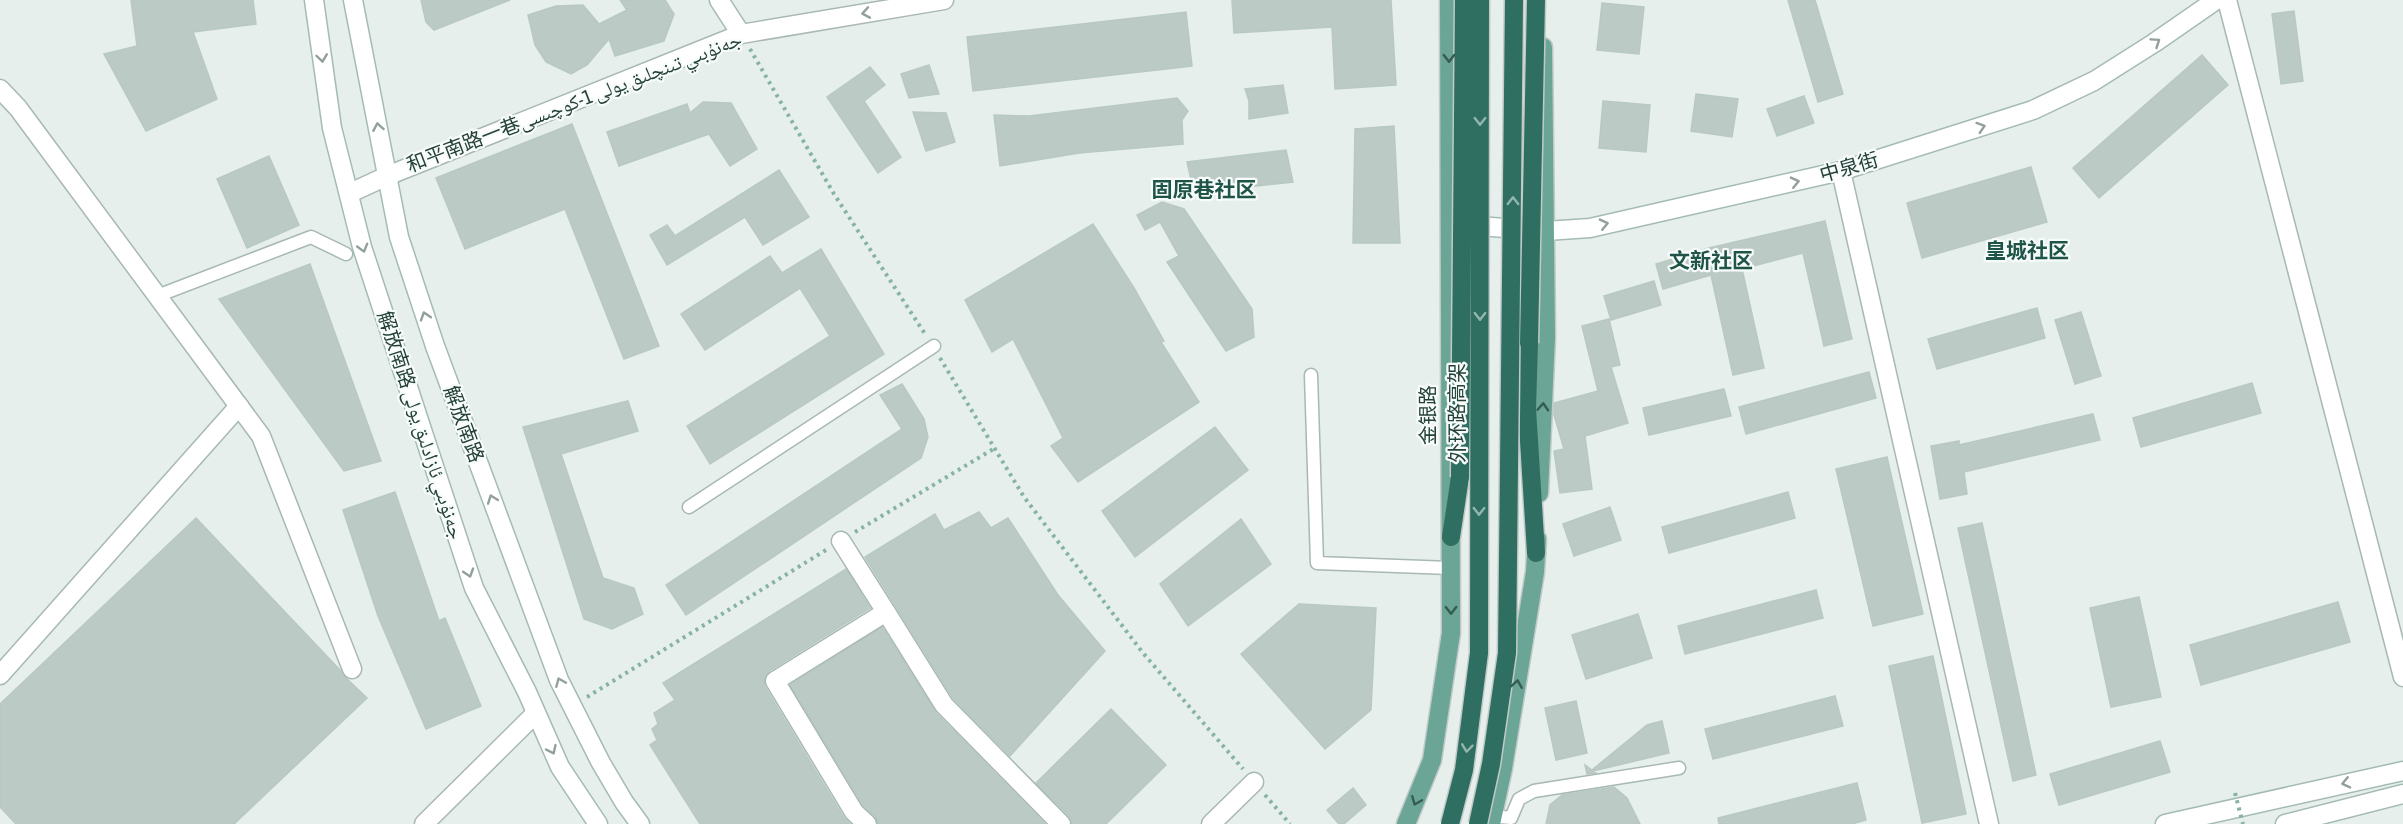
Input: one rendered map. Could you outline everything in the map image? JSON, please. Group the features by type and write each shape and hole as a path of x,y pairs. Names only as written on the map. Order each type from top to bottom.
{"highway":[{"path":"1451,537 1460,477 1464,0"},
{"name":"外环路高架","path":"1450,824 1464,770 1479,653 1480,0"},
{"path":"1487,821 1491,764 1507,652 1514,0"},
{"path":"1536,0 1527,409 1536,553"}],"main road":[{"name":"金银路","path":"1406,824 1432,760 1451,633 1449,0"},
{"path":"1487,821 1507,745 1535,572 1546,337 1542,0"}],"street":[{"name":"解放南路 جەنۇبىي ئازادلىق يولى","path":"314,0 333,128 362,247 474,588 527,692 560,767 598,824"},
{"name":"解放南路","path":"353,0 399,237 435,346 559,680 624,802 640,824"},
{"path":"719,0 741,34"},
{"name":"和平南路一巷جەنۇبىي تىنچلىق يولى 1-كوچىسى","path":"350,193 387,176 741,34 944,0"},
{"name":"中泉街","path":"1450,224 1546,231 1590,228 1841,171 2033,110 2094,81 2154,44 2216,0"},
{"path":"2227,0 2403,677"},
{"path":"0,89 18,108 261,436 352,669"},
{"path":"1841,171 1989,824"},
{"path":"0,675 239,406"},
{"path":"841,541 944,705 1060,824"},
{"path":"867,824 854,812 775,681 886,612"},
{"path":"424,824 535,714"},
{"path":"2165,824 2403,771"},
{"path":"1210,824 1254,783"},
{"path":"2285,824 2403,794"}],"lane":[{"path":"157,296 311,237 346,254"},
{"path":"689,507 934,346"},
{"path":"1311,375 1317,563 1450,568"},
{"path":"1487,821 1511,818 1519,799 1534,791 1679,768"}],"path":[{"path":"741,34 834,195 934,346 1024,497 1143,653 1290,824"},
{"path":"571,706 994,448"},
{"path":"2235,794 2243,824"}],"building":[{"path":"131,0 253,0 256,24 193,32 217,99 146,131 104,54 137,46"},
{"path":"421,0 510,0 434,30 426,22"},
{"path":"620,0 665,0 674,14 664,41 615,56 609,39 587,65 571,74 546,62 535,45 528,15 556,6 583,5 599,24 627,10"},
{"path":"1232,0 1391,0 1396,85 1335,89 1332,27 1234,33"},
{"path":"1788,0 1815,0 1843,94 1818,102"},
{"path":"1602,3 1644,7 1639,54 1597,50"},
{"path":"2294,11 2303,81 2281,84 2272,14"},
{"path":"1186,12 1192,66 973,91 967,37"},
{"path":"2202,55 2228,85 2099,198 2073,168"},
{"path":"929,65 939,94 909,98 901,74"},
{"path":"870,67 885,85 864,101 901,157 878,173 827,97"},
{"path":"1283,85 1288,113 1249,119 1249,101 1245,89"},
{"path":"1696,94 1738,99 1732,137 1691,131"},
{"path":"1804,96 1814,123 1777,136 1767,109"},
{"path":"1177,98 1188,111 1182,120 1183,144 1079,153 1000,166 994,115 1029,116"},
{"path":"1603,101 1650,105 1646,152 1599,148"},
{"path":"703,102 731,103 757,149 730,166 709,134 619,166 607,132 687,104 690,113"},
{"path":"913,112 946,113 955,142 926,151"},
{"path":"572,124 659,346 624,359 565,209 465,249 436,178"},
{"path":"1394,126 1400,243 1353,243 1355,129"},
{"path":"1286,150 1293,182 1194,193 1187,162"},
{"path":"269,156 299,225 247,248 217,179"},
{"path":"2031,167 2047,222 1922,258 1907,203"},
{"path":"779,170 809,217 763,245 745,217 667,265 650,235 667,225 675,236"},
{"path":"1162,202 1184,209 1252,309 1254,337 1226,351 1167,262 1179,256 1160,222 1145,230 1137,215"},
{"path":"1825,221 1852,339 1824,346 1803,253 1742,269 1764,368 1733,375 1711,275 1663,289 1656,264 1709,248"},
{"path":"1093,224 1134,288 1164,341 1161,342 1199,402 1078,482 1051,446 1063,438 1013,339 992,352 965,300"},
{"path":"821,249 884,354 710,464 687,426 830,336 800,288 705,350 681,314 770,256 782,273"},
{"path":"310,264 381,461 344,471 219,299"},
{"path":"1654,281 1661,305 1611,320 1604,296"},
{"path":"2037,308 2045,338 1937,369 1928,339"},
{"path":"2081,312 2101,376 2075,384 2055,320"},
{"path":"1609,319 1620,365 1611,367 1628,423 1585,436 1592,489 1560,493 1554,451 1564,449 1554,415 1554,403 1598,391 1582,326"},
{"path":"1869,372 1876,398 1746,434 1739,407"},
{"path":"2252,383 2261,413 2141,447 2133,418"},
{"path":"902,384 924,419 928,437 921,458 686,615 666,585 902,429 880,395"},
{"path":"1724,389 1731,416 1649,435 1643,408"},
{"path":"628,401 638,431 561,454 603,578 634,588 643,614 612,629 584,619 523,427"},
{"path":"2093,414 2100,440 1964,472 1967,494 1940,499 1931,446 1959,441 1959,445"},
{"path":"1215,427 1248,470 1135,557 1102,511"},
{"path":"1887,457 1923,614 1873,626 1836,469"},
{"path":"395,492 439,621 445,618 481,706 426,729 378,616 343,510"},
{"path":"1788,492 1795,518 1669,553 1662,527"},
{"path":"1610,507 1621,540 1574,556 1563,524"},
{"path":"979,512 991,528 1008,518 1058,595 1105,651 1010,756 953,698 865,557 935,514 944,530"},
{"path":"196,518 367,698 234,824 16,824 0,807 0,704"},
{"path":"1241,519 1271,564 1188,626 1160,584"},
{"path":"1982,523 2036,775 2013,781 1958,528"},
{"path":"846,569 870,608 769,671 764,681 765,687 844,818 850,824 700,824 650,745 657,740 652,729 658,724 654,713 675,700 663,683"},
{"path":"1816,590 1823,618 1685,654 1678,626"},
{"path":"2139,597 2161,697 2111,707 2090,608"},
{"path":"2338,602 2350,642 2201,685 2190,645"},
{"path":"1299,604 1376,608 1371,710 1325,749 1241,654"},
{"path":"1638,614 1652,658 1586,679 1572,635"},
{"path":"882,627 936,713 1045,824 878,824 875,816 863,805 790,685"},
{"path":"1933,656 1966,814 1922,823 1889,666"},
{"path":"1835,696 1843,726 1713,759 1705,729"},
{"path":"1576,701 1587,753 1556,760 1545,708"},
{"path":"1111,709 1166,765 1106,824 1072,824 1069,816 1036,783"},
{"path":"1662,721 1669,753 1587,774 1585,765 1592,770 1647,725"},
{"path":"2160,741 2170,772 2059,805 2050,774"},
{"path":"1857,783 1866,820 1852,824 1719,824 1718,818"},
{"path":"1614,787 1627,798 1640,824 1546,824 1550,805 1562,795"},
{"path":"1353,788 1366,805 1344,824 1339,824 1327,810"}],"district":[{"name":"固原巷社区","path":"1204,190"},
{"name":"皇城社区","path":"2027,251"},
{"name":"文新社区","path":"1711,261"}]}
